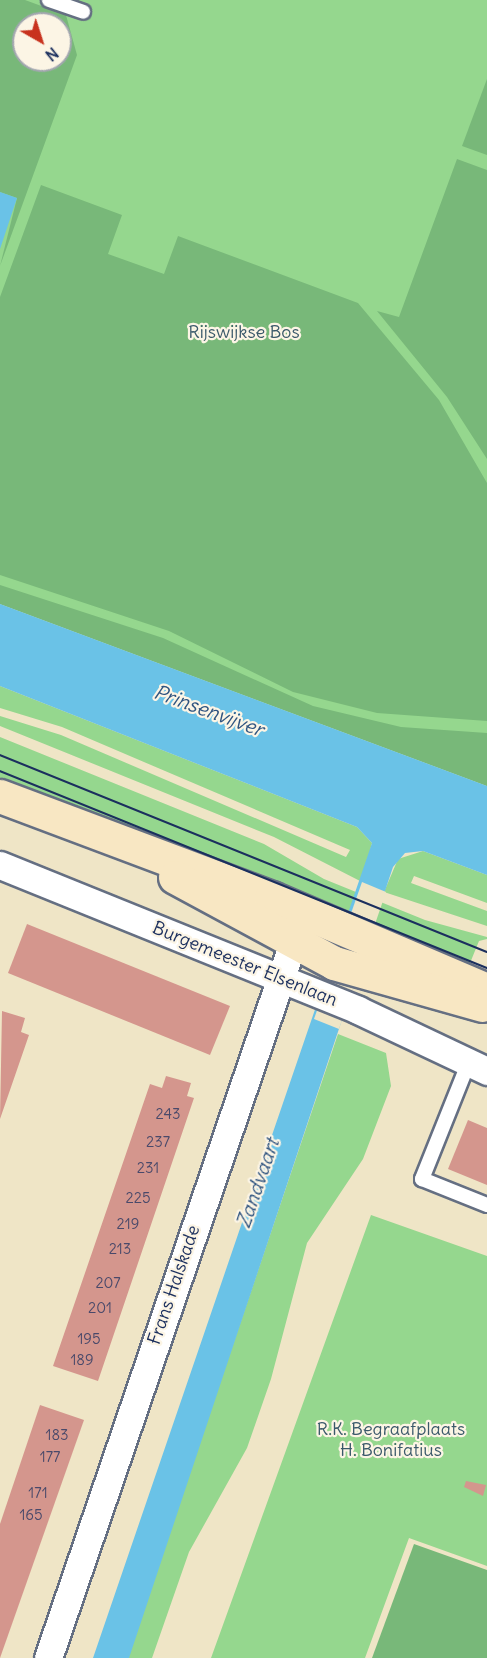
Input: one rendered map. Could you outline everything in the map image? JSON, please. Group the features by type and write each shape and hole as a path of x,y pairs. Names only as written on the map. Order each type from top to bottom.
{"main road":[{"name":"Burgemeester Elsenlaan","path":"0,796 141,853 303,912 487,990"},
{"name":"Burgemeester Elsenlaan","path":"141,853 292,945 346,967 487,1006"}],"street":[{"name":"Burgemeester Elsenlaan","path":"3,874 280,978 335,1001 478,1068"},
{"name":"Frans Halskade","path":"48,1658 303,912"}],"lane":[{"path":"49,0 82,12"},
{"path":"478,1068 422,1179 487,1205"}],"green space":[{"name":"Rijswijkse Bos","path":"0,0 487,0 487,786 0,604"},
{"path":"0,0 25,0 58,12 12,12 12,72 71,72 0,266 17,198 0,192"},
{"path":"72,37 77,55 72,69"},
{"path":"487,79 487,155 462,146"},
{"path":"457,159 487,170 487,459 447,397 377,311 399,317"},
{"path":"41,185 122,215 108,254 164,274 178,236 358,303 439,400 487,483 487,721 377,713 293,692 169,631 0,575 0,297"},
{"path":"0,585 163,638 313,706 401,727 487,733 487,786 0,604"},
{"path":"0,686 357,827 372,843 362,882 274,837 0,726 0,716 61,735 346,857 350,850 62,727 0,708"},
{"path":"0,737 264,844 324,879 425,920 487,937 487,939 479,941 468,968 0,780"},
{"path":"423,851 487,875 487,903 414,876 411,883 487,911 487,926 384,892 398,859"},
{"path":"338,1034 386,1053 391,1086 363,1159 307,1243 271,1379 247,1448 189,1552 152,1658 127,1658"},
{"name":"R.K. Begraafplaats H. Bonifatius","path":"371,1215 487,1256 487,1566 409,1538 365,1658 211,1658"},
{"path":"414,1544 487,1570 487,1658 372,1658"}],"water":[{"path":"0,192 17,198 0,249"},
{"path":"0,604 487,786 487,875 423,851 405,853 393,867 129,1658 93,1658 372,843 357,827 0,686"}],"pier":[{"path":"362,882 386,892 339,1029 314,1019"}],"building":[{"path":"27,924 230,1006 210,1055 8,973"},
{"path":"2,1011 25,1018 21,1032 29,1035 0,1119"},
{"path":"166,1076 191,1083 187,1096 194,1098 98,1381 53,1366 150,1084 162,1088"},
{"path":"468,1120 487,1128 487,1185 448,1169"},
{"path":"40,1405 84,1420 0,1658 0,1524"},
{"path":"466,1481 486,1485 483,1496 464,1487"}],"tram line":[{"path":"0,755 487,952"},
{"path":"0,771 487,968"}],"water label":[{"name":"Prinsenvijver","path":"209,710"},
{"name":"Zandvaart","path":"257,1183"}]}
